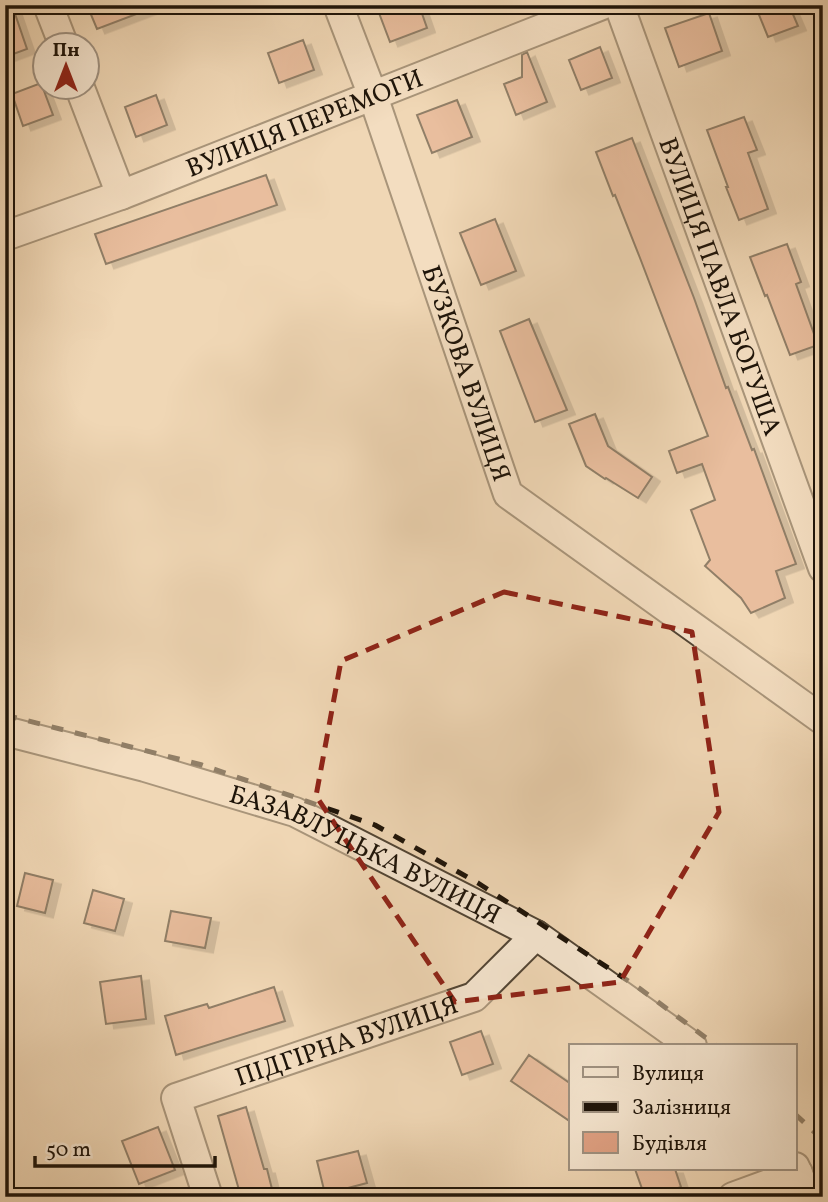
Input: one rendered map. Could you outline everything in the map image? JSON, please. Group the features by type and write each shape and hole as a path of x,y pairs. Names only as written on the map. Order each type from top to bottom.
{"street":[{"path":"48,5 59,32"},
{"name":"БУЗКОВА ВУЛИЦЯ","path":"338,5 373,96 508,494 823,720"},
{"name":"ВУЛИЦЯ ПЕРЕМОГИ","path":"5,236 121,195 602,5"},
{"name":"ВУЛИЦЯ ПАВЛА БОГУША","path":"619,5 823,568"},
{"path":"85,102 121,195"},
{"name":"БАЗАВЛУЦЬКА ВУЛИЦЯ","path":"5,731 145,767 295,812 536,935 689,1044"},
{"name":"ПІДГІРНА ВУЛИЦЯ","path":"208,1197 176,1098 474,997 536,935"},
{"path":"733,1197 800,1179"}],"highlighted area":[{"path":"504,592 692,632 719,812 620,982 455,1002 316,796 341,661"}],"building":[{"path":"5,5 12,5 27,49 5,57"},
{"path":"87,5 154,5 155,7 97,29"},
{"path":"376,5 419,5 427,28 390,42"},
{"path":"755,5 789,5 798,26 768,37"},
{"path":"709,13 722,51 679,67 665,28"},
{"path":"303,40 314,70 279,83 268,53"},
{"path":"600,47 612,78 581,90 569,60"},
{"path":"527,52 547,102 516,115 504,84 522,77 522,55"},
{"path":"32,86 32,102 48,102 53,115 23,126 12,94"},
{"path":"156,95 167,125 136,137 125,107"},
{"path":"457,100 472,137 432,153 417,115"},
{"path":"744,117 757,150 748,153 768,209 739,220 707,130"},
{"path":"632,138 726,388 728,387 752,450 754,449 796,564 776,571 785,598 751,613 741,598 705,566 710,560 691,510 715,500 702,464 677,473 669,451 708,436 596,152"},
{"path":"266,175 277,205 106,264 95,234"},
{"path":"495,219 516,271 481,285 460,233"},
{"path":"787,244 801,282 796,284 818,345 790,355 750,257"},
{"path":"529,319 567,410 535,422 500,331"},
{"path":"595,414 608,446 652,477 638,498 586,466 569,424"},
{"path":"25,873 53,880 45,913 17,906"},
{"path":"93,890 124,899 115,931 84,923"},
{"path":"171,911 211,918 205,948 165,941"},
{"path":"141,976 146,1019 106,1024 100,982"},
{"path":"274,987 285,1021 176,1055 165,1016 207,1004 209,1008"},
{"path":"481,1031 493,1064 462,1075 450,1042"},
{"path":"529,1055 569,1083 569,1121 511,1081"},
{"path":"246,1107 274,1197 241,1197 218,1116"},
{"path":"158,1127 175,1170 139,1184 122,1141"},
{"path":"358,1151 367,1183 325,1194 317,1161"},
{"path":"635,1170 675,1170 681,1187 653,1197 645,1197"}],"railway":[{"path":"5,715 202,765 375,825 478,883 639,988 714,1044"},
{"path":"796,1115 823,1140"}]}
